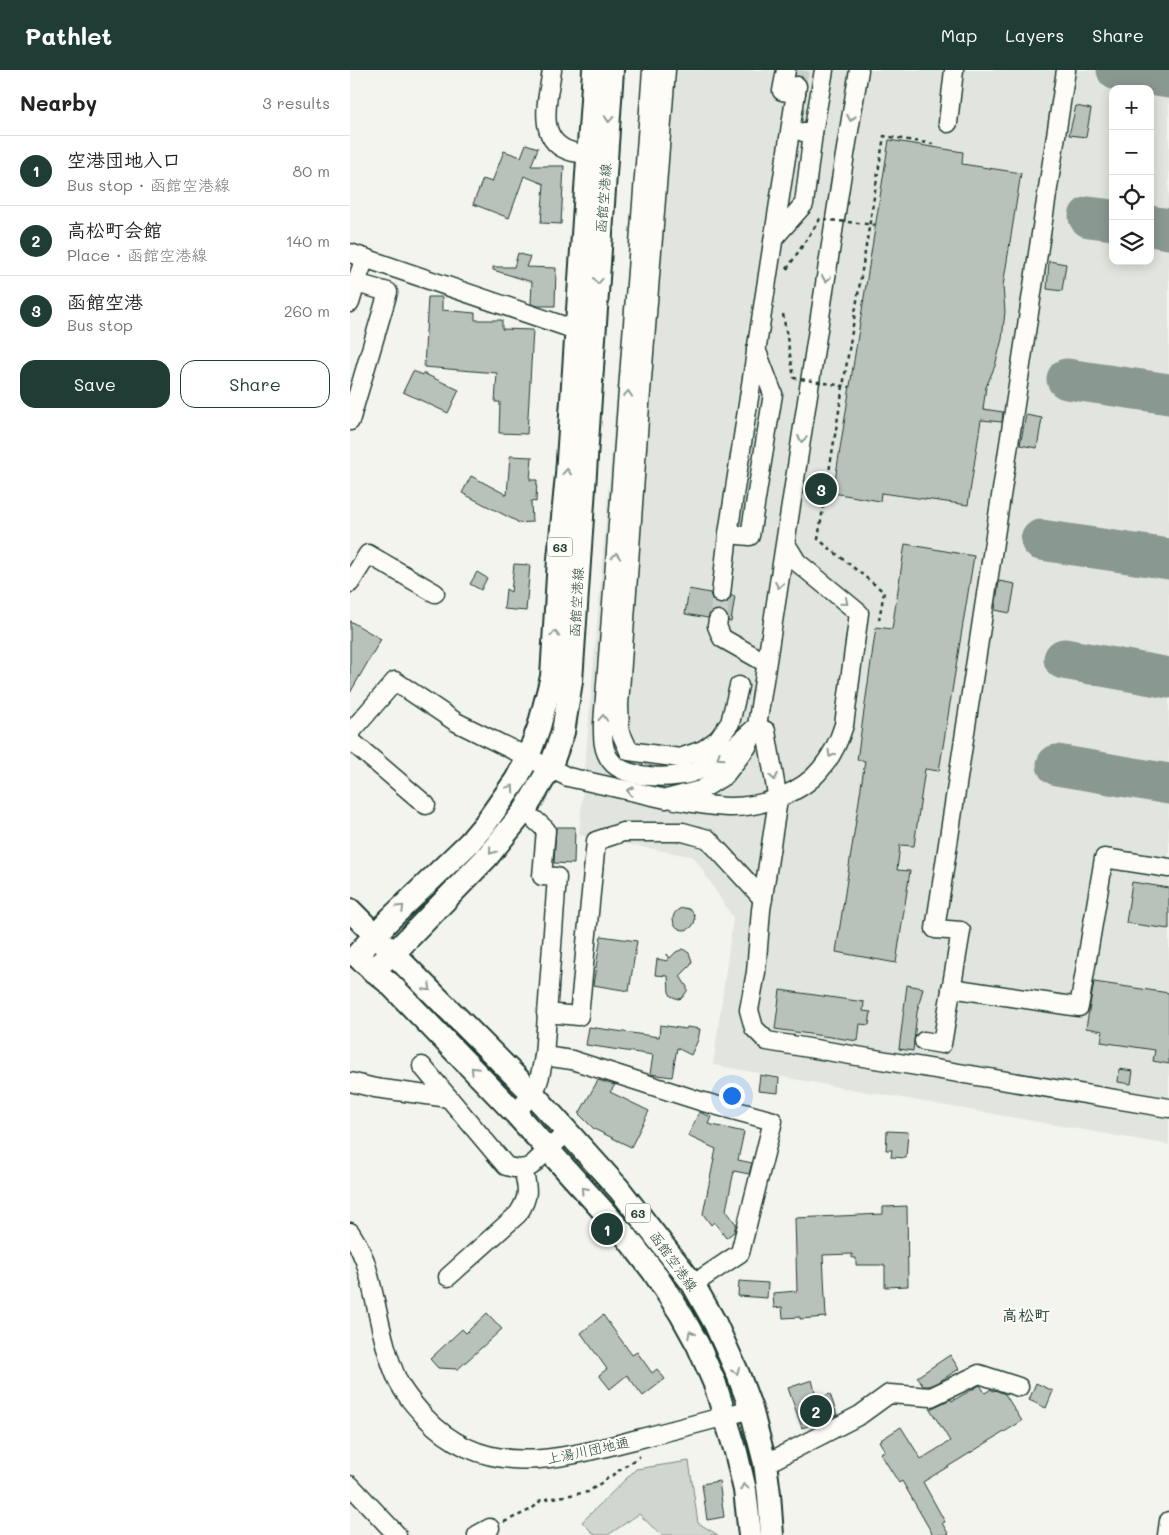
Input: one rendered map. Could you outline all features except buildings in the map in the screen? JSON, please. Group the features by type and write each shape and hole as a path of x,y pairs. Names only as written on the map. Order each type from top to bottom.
{"main road":[{"name":"函館空港線","path":"359,959 393,954 487,857 525,810 550,768 562,732 572,682 597,155 594,70"},
{"name":"函館空港線","path":"359,959 375,936 469,843 502,801 528,757 539,727 552,676 576,330 597,155 612,70"},
{"path":"350,910 375,936"},
{"name":"函館空港線","path":"375,936 534,1095 619,1189 692,1284 715,1324 738,1374 751,1409 765,1463 772,1535"},
{"name":"函館空港線","path":"359,959 390,984 515,1113 625,1235 653,1271 681,1314 698,1345 715,1384 726,1416 744,1490 750,1535"}],"street":[{"path":"552,70 546,119 547,130 552,139 573,152 597,155"},
{"path":"652,70 603,740 605,751 611,761 618,767 643,775 666,778 678,777 698,771 720,758 757,726"},
{"path":"666,70 619,705 620,731 629,751 680,758 703,750 718,739 730,724 740,686"},
{"path":"721,594 728,534 756,348 797,90 782,91 786,70"},
{"path":"774,238 804,204 813,133 824,70"},
{"path":"666,799 701,790 725,775 747,747 757,726 842,167 859,70"},
{"path":"948,123 954,70"},
{"path":"924,1041 942,1044 961,931 935,929 1066,70"},
{"path":"790,130 813,133"},
{"path":"350,304 356,283 357,256 576,330"},
{"path":"350,421 388,292 356,283"},
{"path":"728,534 750,536 773,394 756,348"},
{"path":"350,734 395,681 456,722 568,777 592,784 666,799 720,807 734,808 778,800 807,782 820,771 831,757 839,740 844,725 859,613 797,562 786,544"},
{"path":"350,583 368,554 435,593"},
{"path":"718,620 717,626 722,638 766,663"},
{"path":"757,726 766,732 778,800 763,899 756,972 749,1010 754,1028 767,1041 1169,1108"},
{"path":"350,740 426,804"},
{"path":"515,1113 534,1095 539,1084 544,1056 557,877 542,876 546,830 535,820"},
{"path":"546,1013 580,1016 596,841 623,832 683,832 708,839 763,899"},
{"path":"951,988 1079,1007 1104,858 1169,868"},
{"path":"544,1056 572,1060 700,1101 773,1121 740,1253 704,1278"},
{"path":"422,1066 506,1166 516,1169 531,1166 566,1132"},
{"path":"350,1082 375,1088 449,1098"},
{"path":"448,1277 518,1214 526,1202 528,1190 523,1169"},
{"name":"上湯川団地通","path":"350,1232 365,1261 385,1341 398,1382 407,1396 429,1421 446,1436 465,1446 495,1457 512,1460 543,1460 580,1454 751,1409"},
{"path":"775,1460 860,1415 890,1394 931,1397 979,1374 1019,1387"},
{"path":"350,1485 397,1535"},
{"path":"1167,1535 1169,1521"}],"path":[{"path":"879,620 884,592 818,539 884,136 933,144"},
{"path":"787,269 820,219 876,226"},
{"path":"783,314 794,378 850,387"},
{"path":"484,1532 532,1509 541,1500 588,1492 647,1451"}],"shaded area":[{"path":"644,70 1169,70 1169,1145 713,1065 733,918 694,857 579,835"},
{"path":"689,1461 698,1523 718,1535 661,1535 639,1514 608,1535 595,1535 582,1522 636,1469"}],"taxiway":[{"path":"1117,70 1169,78"},
{"path":"1089,217 1109,220"},
{"path":"1154,227 1169,229"},
{"path":"1067,379 1169,394"},
{"path":"1041,540 1169,559"},
{"path":"1064,659 1169,678"},
{"path":"1057,765 1169,784"}],"tunnel":[{"path":"797,86 800,70"},
{"path":"718,620 721,594"}],"place":[{"name":"函館空港","path":"821,489"},
{"name":"空港団地入口","path":"607,1229"},
{"name":"高松町会館","path":"816,1411"}],"district":[{"name":"高松町","path":"1026,1314"}]}
